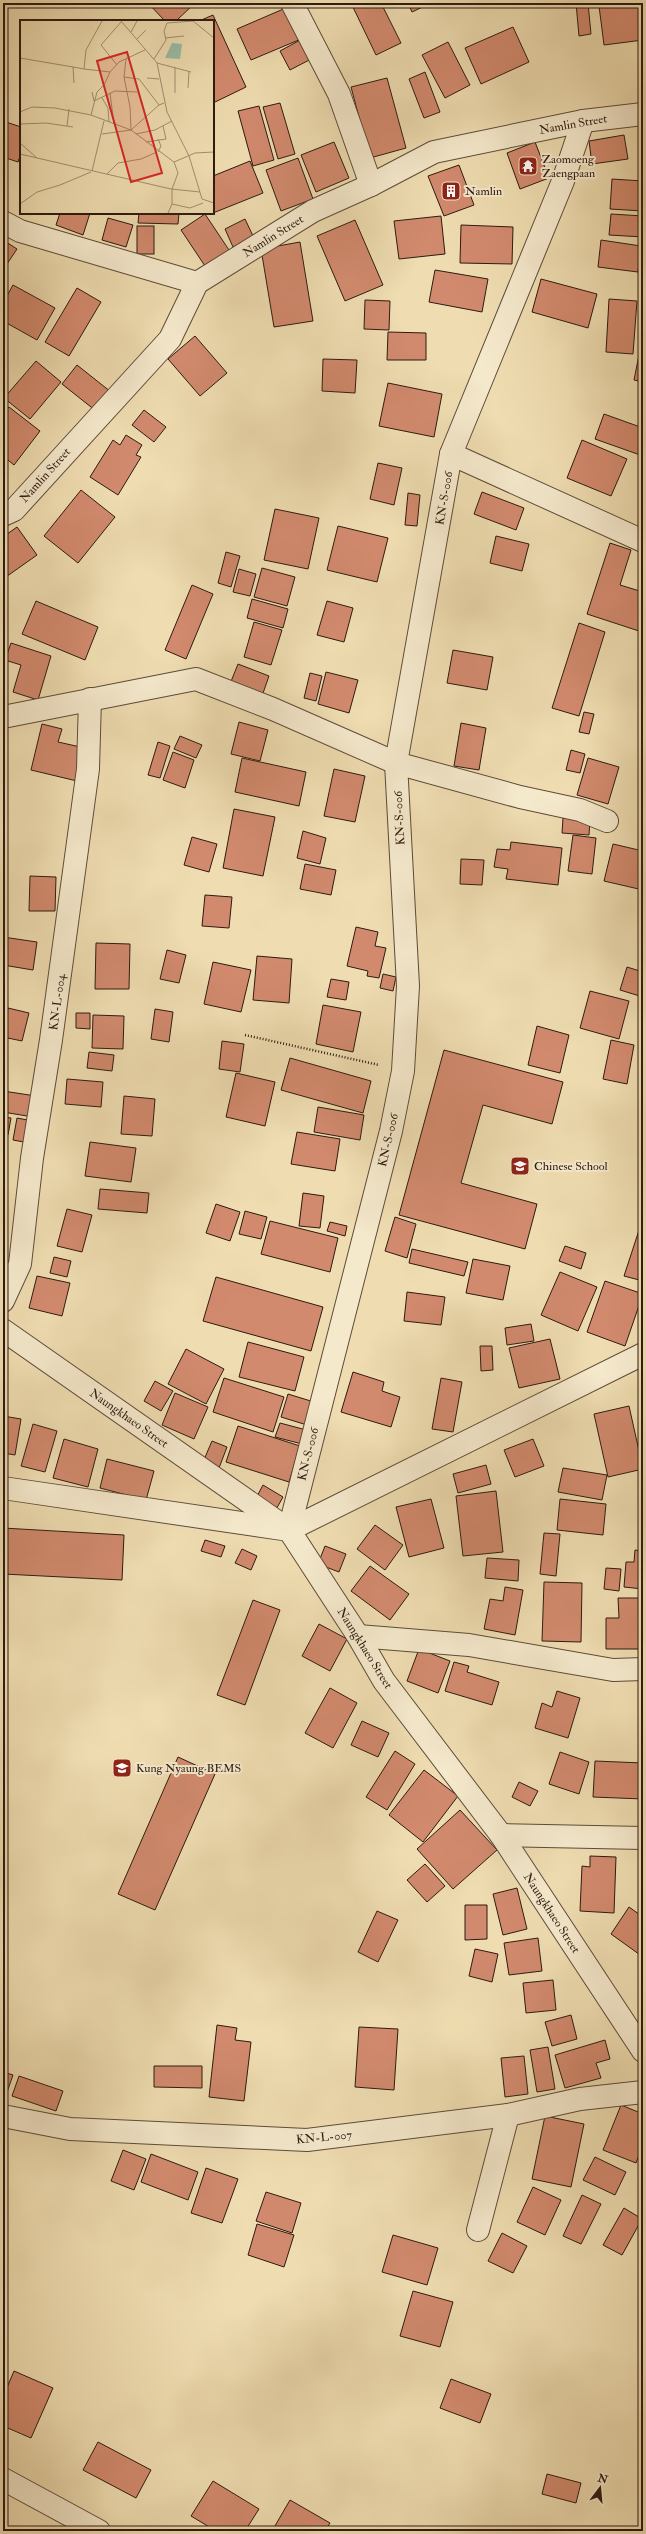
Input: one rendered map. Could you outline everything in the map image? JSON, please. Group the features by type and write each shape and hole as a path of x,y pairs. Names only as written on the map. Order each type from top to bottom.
{"street":[{"path":"292,3 339,94 371,185"},
{"name":"Namlin Street","path":"3,515 14,510 170,339 196,283 313,211 371,185 434,152 582,121 643,114"},
{"name":"KN-S-006","path":"289,1530 391,1131 403,1071 408,986 396,763 451,454 563,181 582,121"},
{"path":"3,222 20,231 196,283"},
{"path":"451,454 643,541"},
{"path":"3,717 196,679 273,709 396,763 520,797 580,810 607,821"},
{"name":"KN-L-004","path":"3,1301 20,1264 32,1158 52,1040 88,769 90,699"},
{"name":"Naungkhaeo Street","path":"3,1330 289,1530 358,1636 384,1681 501,1835 643,2051"},
{"path":"3,1488 289,1530 643,1354"},
{"path":"358,1636 469,1645 613,1670 643,1669"},
{"path":"501,1835 643,1838"},
{"name":"KN-L-007","path":"3,2116 70,2129 307,2140 508,2115 580,2099 643,2092"},
{"path":"478,2230 508,2115"},
{"path":"3,2479 99,2531"}],"path":[{"path":"245,1035 403,1071"}],"building":[{"path":"148,3 195,3 177,20 164,20"},
{"path":"351,3 381,3 401,43 376,55"},
{"path":"408,3 431,3 412,12"},
{"path":"576,3 588,3 591,34 579,36"},
{"path":"643,3 643,40 604,45 599,6"},
{"path":"288,7 301,39 251,60 237,29"},
{"path":"213,15 246,87 214,103 214,20 201,20"},
{"path":"513,27 529,62 481,84 465,48"},
{"path":"302,39 313,58 290,70 280,51"},
{"path":"448,42 470,85 445,98 422,55"},
{"path":"425,72 440,112 424,118 409,79"},
{"path":"387,78 406,148 370,158 351,87"},
{"path":"280,103 295,154 278,159 263,107"},
{"path":"259,106 274,160 253,166 238,111"},
{"path":"3,121 20,127 20,156 18,162 3,157"},
{"path":"624,135 628,159 592,164 589,141"},
{"path":"334,142 349,178 316,192 301,155"},
{"name":"Zaomoeng Zaengpaan","path":"535,142 549,178 520,189 507,153"},
{"path":"298,158 313,199 281,211 266,170"},
{"path":"250,161 263,193 214,213 214,176"},
{"name":"Namlin","path":"459,165 474,205 444,216 428,176"},
{"path":"612,179 643,181 643,211 610,209"},
{"path":"60,214 90,214 83,235 56,225"},
{"path":"139,214 179,214 178,224 138,223"},
{"path":"205,214 231,253 207,269 181,230"},
{"path":"611,214 643,216 643,237 609,235"},
{"path":"441,216 445,254 399,259 394,221"},
{"path":"108,218 133,225 126,247 102,240"},
{"path":"245,219 254,238 233,247 225,229"},
{"path":"355,220 383,285 345,301 317,236"},
{"path":"461,225 513,227 512,264 460,263"},
{"path":"137,226 154,226 154,254 137,254"},
{"path":"3,240 17,249 3,270"},
{"path":"601,240 641,246 638,272 598,267"},
{"path":"300,242 313,321 274,327 261,249"},
{"path":"435,270 488,279 482,312 429,302"},
{"path":"541,279 597,294 588,328 532,312"},
{"path":"13,285 55,308 37,340 3,321 3,303"},
{"path":"77,288 101,302 69,356 45,342"},
{"path":"609,299 637,301 633,354 606,352"},
{"path":"365,300 390,301 389,330 364,329"},
{"path":"388,332 426,333 426,360 387,360"},
{"path":"195,336 227,373 200,396 168,359"},
{"path":"641,345 643,345 643,382 634,380"},
{"path":"323,359 357,360 355,393 322,391"},
{"path":"36,361 61,382 30,419 4,398"},
{"path":"77,365 111,392 96,411 62,384"},
{"path":"388,383 442,394 434,437 379,426"},
{"path":"9,407 40,431 14,465 3,456 3,414"},
{"path":"144,410 166,427 154,442 132,425"},
{"path":"604,414 643,428 643,456 595,439"},
{"path":"126,435 142,445 136,455 141,457 118,495 90,477 113,440 120,445"},
{"path":"582,440 627,459 611,496 567,478"},
{"path":"378,463 402,468 394,505 370,499"},
{"path":"81,490 115,517 78,563 44,536"},
{"path":"482,492 524,508 516,530 474,514"},
{"path":"408,493 420,495 417,526 405,525"},
{"path":"275,509 319,518 308,569 264,560"},
{"path":"338,526 388,538 377,582 327,570"},
{"path":"17,527 37,555 3,579 3,537"},
{"path":"496,536 529,544 522,571 490,563"},
{"path":"610,543 631,550 620,585 643,592 642,632 587,614"},
{"path":"226,552 240,556 231,587 218,583"},
{"path":"262,568 295,577 287,606 254,597"},
{"path":"239,569 256,574 250,596 233,592"},
{"path":"192,585 213,594 186,659 165,650"},
{"path":"252,599 288,609 283,628 247,618"},
{"path":"36,601 98,627 85,660 22,634"},
{"path":"327,601 353,608 344,642 317,635"},
{"path":"254,622 282,630 271,665 244,657"},
{"path":"579,623 605,632 579,716 552,708"},
{"path":"11,643 51,656 38,700 13,692 21,665 5,660"},
{"path":"453,650 493,657 487,690 447,683"},
{"path":"238,664 269,676 262,696 230,684"},
{"path":"326,672 358,680 349,713 318,704"},
{"path":"310,673 322,676 316,701 304,698"},
{"path":"584,712 594,714 589,734 579,732"},
{"path":"239,722 268,730 260,761 231,754"},
{"path":"461,723 486,728 479,770 454,766"},
{"path":"42,724 62,729 58,742 85,748 77,781 31,770"},
{"path":"180,736 202,745 196,758 174,749"},
{"path":"158,742 170,746 160,778 148,775"},
{"path":"571,750 585,754 580,773 566,770"},
{"path":"173,752 194,760 185,788 163,780"},
{"path":"242,758 306,772 299,806 235,792"},
{"path":"588,758 619,767 608,804 577,795"},
{"path":"334,769 365,776 355,822 324,816"},
{"path":"234,809 275,817 263,876 223,868"},
{"path":"563,818 590,820 589,835 562,833"},
{"path":"303,831 326,838 320,864 297,858"},
{"path":"573,835 596,838 592,874 568,871"},
{"path":"192,837 217,844 209,872 184,865"},
{"path":"511,842 562,848 558,885 506,879 508,869 494,867 497,849 510,850"},
{"path":"613,844 643,851 643,890 604,881"},
{"path":"461,859 484,860 482,885 460,884"},
{"path":"305,864 336,870 331,895 300,889"},
{"path":"30,876 56,877 55,911 29,911"},
{"path":"205,895 232,897 229,928 202,926"},
{"path":"356,927 378,932 375,946 386,948 379,978 367,976 368,971 347,966"},
{"path":"3,937 37,942 33,970 3,965"},
{"path":"96,943 130,944 129,989 95,989"},
{"path":"167,950 186,955 179,983 160,979"},
{"path":"257,956 292,959 289,1003 253,1000"},
{"path":"213,962 251,970 241,1012 204,1004"},
{"path":"627,967 643,972 643,997 620,990"},
{"path":"383,974 396,977 393,991 380,988"},
{"path":"331,979 349,982 346,1000 327,997"},
{"path":"590,991 629,1001 619,1039 580,1028"},
{"path":"323,1005 361,1012 353,1052 316,1044"},
{"path":"8,1008 29,1013 22,1041 3,1037"},
{"path":"155,1009 173,1012 169,1042 151,1039"},
{"path":"76,1013 90,1013 90,1029 76,1028"},
{"path":"93,1015 124,1016 123,1049 92,1048"},
{"path":"537,1026 569,1035 560,1073 528,1065"},
{"path":"611,1040 634,1045 627,1084 603,1079"},
{"path":"222,1041 244,1044 240,1072 219,1069"},
{"path":"444,1050 563,1082 552,1124 483,1105 461,1183 537,1204 525,1249 399,1215"},
{"path":"89,1052 114,1055 112,1071 87,1068"},
{"path":"290,1058 371,1081 363,1113 281,1090"},
{"path":"236,1073 275,1082 265,1126 226,1117"},
{"path":"67,1079 103,1082 101,1107 65,1104"},
{"path":"3,1091 36,1096 33,1117 3,1112"},
{"path":"124,1096 155,1099 152,1136 121,1134"},
{"path":"318,1107 364,1115 360,1140 314,1132"},
{"path":"3,1117 11,1118 8,1135 3,1135"},
{"path":"17,1118 33,1121 29,1143 13,1140"},
{"path":"297,1132 340,1139 335,1171 291,1164"},
{"path":"90,1142 136,1148 131,1182 85,1176"},
{"path":"100,1189 149,1193 147,1213 98,1209"},
{"path":"303,1193 324,1196 320,1228 299,1226"},
{"path":"216,1204 240,1212 230,1241 206,1233"},
{"path":"67,1209 92,1215 82,1252 57,1246"},
{"path":"245,1211 267,1217 261,1239 239,1234"},
{"path":"395,1217 416,1224 407,1258 385,1251"},
{"path":"643,1218 643,1281 624,1276"},
{"path":"270,1221 338,1238 330,1272 261,1254"},
{"path":"330,1222 347,1226 345,1236 327,1231"},
{"path":"565,1246 586,1253 581,1269 559,1261"},
{"path":"412,1249 468,1262 464,1276 409,1263"},
{"path":"54,1257 71,1261 67,1277 50,1273"},
{"path":"473,1259 510,1266 503,1300 466,1293"},
{"path":"560,1272 597,1287 578,1331 541,1315"},
{"path":"37,1276 70,1283 62,1316 29,1308"},
{"path":"216,1277 323,1307 311,1351 203,1321"},
{"path":"605,1281 643,1294 625,1346 587,1332"},
{"path":"407,1292 445,1297 441,1325 404,1321"},
{"path":"531,1324 534,1341 507,1345 505,1328"},
{"path":"550,1339 560,1379 519,1388 509,1348"},
{"path":"248,1342 304,1357 295,1391 239,1377"},
{"path":"480,1346 492,1346 493,1370 481,1371"},
{"path":"186,1349 224,1369 206,1404 168,1384"},
{"path":"353,1372 384,1382 382,1391 400,1397 391,1427 341,1412"},
{"path":"224,1378 284,1397 273,1432 213,1412"},
{"path":"441,1378 462,1382 453,1432 432,1429"},
{"path":"155,1381 173,1391 161,1411 144,1401"},
{"path":"175,1393 208,1407 194,1439 162,1425"},
{"path":"288,1394 314,1402 307,1425 281,1417"},
{"path":"629,1406 643,1469 608,1477 594,1414"},
{"path":"3,1416 21,1419 15,1455 3,1453"},
{"path":"280,1423 310,1431 306,1445 275,1437"},
{"path":"33,1424 57,1431 45,1472 21,1466"},
{"path":"238,1426 300,1446 289,1482 226,1462"},
{"path":"64,1439 98,1449 88,1487 53,1478"},
{"path":"533,1439 544,1466 515,1477 504,1450"},
{"path":"212,1441 227,1447 219,1468 203,1462"},
{"path":"107,1459 154,1471 146,1500 100,1488"},
{"path":"486,1465 491,1484 458,1493 453,1474"},
{"path":"563,1468 607,1475 602,1500 558,1492"},
{"path":"263,1485 283,1497 274,1513 254,1502"},
{"path":"496,1491 503,1552 463,1556 456,1496"},
{"path":"431,1499 444,1548 409,1557 396,1507"},
{"path":"560,1499 606,1504 603,1535 557,1530"},
{"path":"375,1525 403,1545 385,1570 357,1549"},
{"path":"3,1528 124,1535 122,1580 3,1574"},
{"path":"544,1533 560,1534 556,1576 540,1574"},
{"path":"205,1540 225,1546 221,1557 201,1551"},
{"path":"325,1546 346,1554 339,1572 318,1564"},
{"path":"242,1549 257,1556 251,1570 235,1563"},
{"path":"635,1550 643,1551 643,1589 624,1587 626,1562 634,1562"},
{"path":"487,1558 519,1560 518,1581 485,1578"},
{"path":"370,1566 409,1594 390,1620 351,1591"},
{"path":"606,1568 621,1569 619,1591 604,1589"},
{"path":"544,1582 582,1583 581,1642 542,1641"},
{"path":"505,1587 523,1590 515,1635 484,1629 490,1599 503,1601"},
{"path":"618,1598 643,1598 643,1649 606,1649 606,1618 619,1618"},
{"path":"253,1600 280,1610 245,1705 217,1695"},
{"path":"319,1624 347,1639 330,1671 302,1656"},
{"path":"419,1649 450,1661 438,1693 407,1681"},
{"path":"454,1662 469,1666 467,1672 499,1682 492,1705 445,1691"},
{"path":"330,1688 357,1703 333,1748 305,1733"},
{"path":"557,1691 580,1698 568,1738 535,1728 542,1703 552,1707"},
{"path":"362,1721 389,1733 378,1757 351,1745"},
{"path":"395,1751 415,1764 387,1810 366,1797"},
{"path":"560,1752 589,1762 579,1794 549,1784"},
{"path":"178,1757 215,1774 155,1910 118,1894"},
{"path":"595,1761 643,1763 643,1799 593,1797"},
{"path":"424,1770 458,1796 423,1842 389,1815"},
{"path":"519,1782 538,1791 530,1806 512,1797"},
{"path":"460,1810 497,1850 453,1889 417,1849"},
{"path":"590,1856 616,1857 614,1913 580,1911 582,1866 590,1867"},
{"path":"425,1864 445,1886 427,1902 407,1880"},
{"path":"517,1888 527,1929 503,1935 493,1894"},
{"path":"465,1905 487,1905 487,1939 465,1940"},
{"path":"629,1907 643,1917 643,1957 611,1934"},
{"path":"377,1911 398,1920 378,1962 358,1952"},
{"path":"538,1938 542,1971 509,1975 504,1943"},
{"path":"475,1949 498,1954 492,1982 469,1976"},
{"path":"553,1980 556,2010 526,2013 523,1983"},
{"path":"571,2015 577,2039 552,2046 545,2022"},
{"path":"217,2025 237,2028 235,2040 251,2042 244,2101 209,2097"},
{"path":"359,2027 398,2029 394,2090 355,2087"},
{"path":"605,2040 610,2059 596,2063 601,2078 565,2088 555,2055"},
{"path":"548,2047 555,2089 537,2092 530,2050"},
{"path":"524,2056 528,2094 505,2097 501,2058"},
{"path":"154,2066 202,2066 202,2088 154,2087"},
{"path":"3,2072 13,2075 5,2098 3,2097"},
{"path":"19,2076 63,2091 56,2111 12,2096"},
{"path":"621,2105 643,2114 643,2145 636,2163 603,2150"},
{"path":"545,2116 584,2124 571,2187 532,2179"},
{"path":"123,2150 146,2159 134,2190 111,2181"},
{"path":"151,2154 198,2172 188,2200 141,2182"},
{"path":"595,2157 626,2172 615,2195 583,2180"},
{"path":"206,2168 238,2179 222,2223 191,2213"},
{"path":"533,2187 561,2200 545,2235 517,2222"},
{"path":"266,2192 301,2203 292,2233 256,2221"},
{"path":"582,2195 601,2204 581,2244 563,2236"},
{"path":"624,2208 642,2219 622,2255 603,2245"},
{"path":"257,2224 294,2235 284,2267 248,2255"},
{"path":"502,2233 527,2246 513,2273 488,2261"},
{"path":"393,2235 438,2248 427,2285 382,2272"},
{"path":"413,2291 453,2302 440,2347 400,2336"},
{"path":"14,2371 53,2388 31,2438 3,2426 3,2397"},
{"path":"451,2379 491,2394 480,2423 440,2408"},
{"path":"98,2442 151,2470 136,2498 83,2470"},
{"path":"547,2474 581,2483 576,2503 542,2494"},
{"path":"213,2481 259,2509 245,2531 216,2531 191,2516"},
{"path":"290,2500 330,2523 325,2531 272,2531"}],"place":[{"name":"Zaomoeng Zaengpaan","path":"528,166"},
{"name":"Namlin","path":"451,191"},
{"name":"Chinese School","path":"520,1166"},
{"name":"Kung Nyaung BEMS","path":"122,1768"}]}
